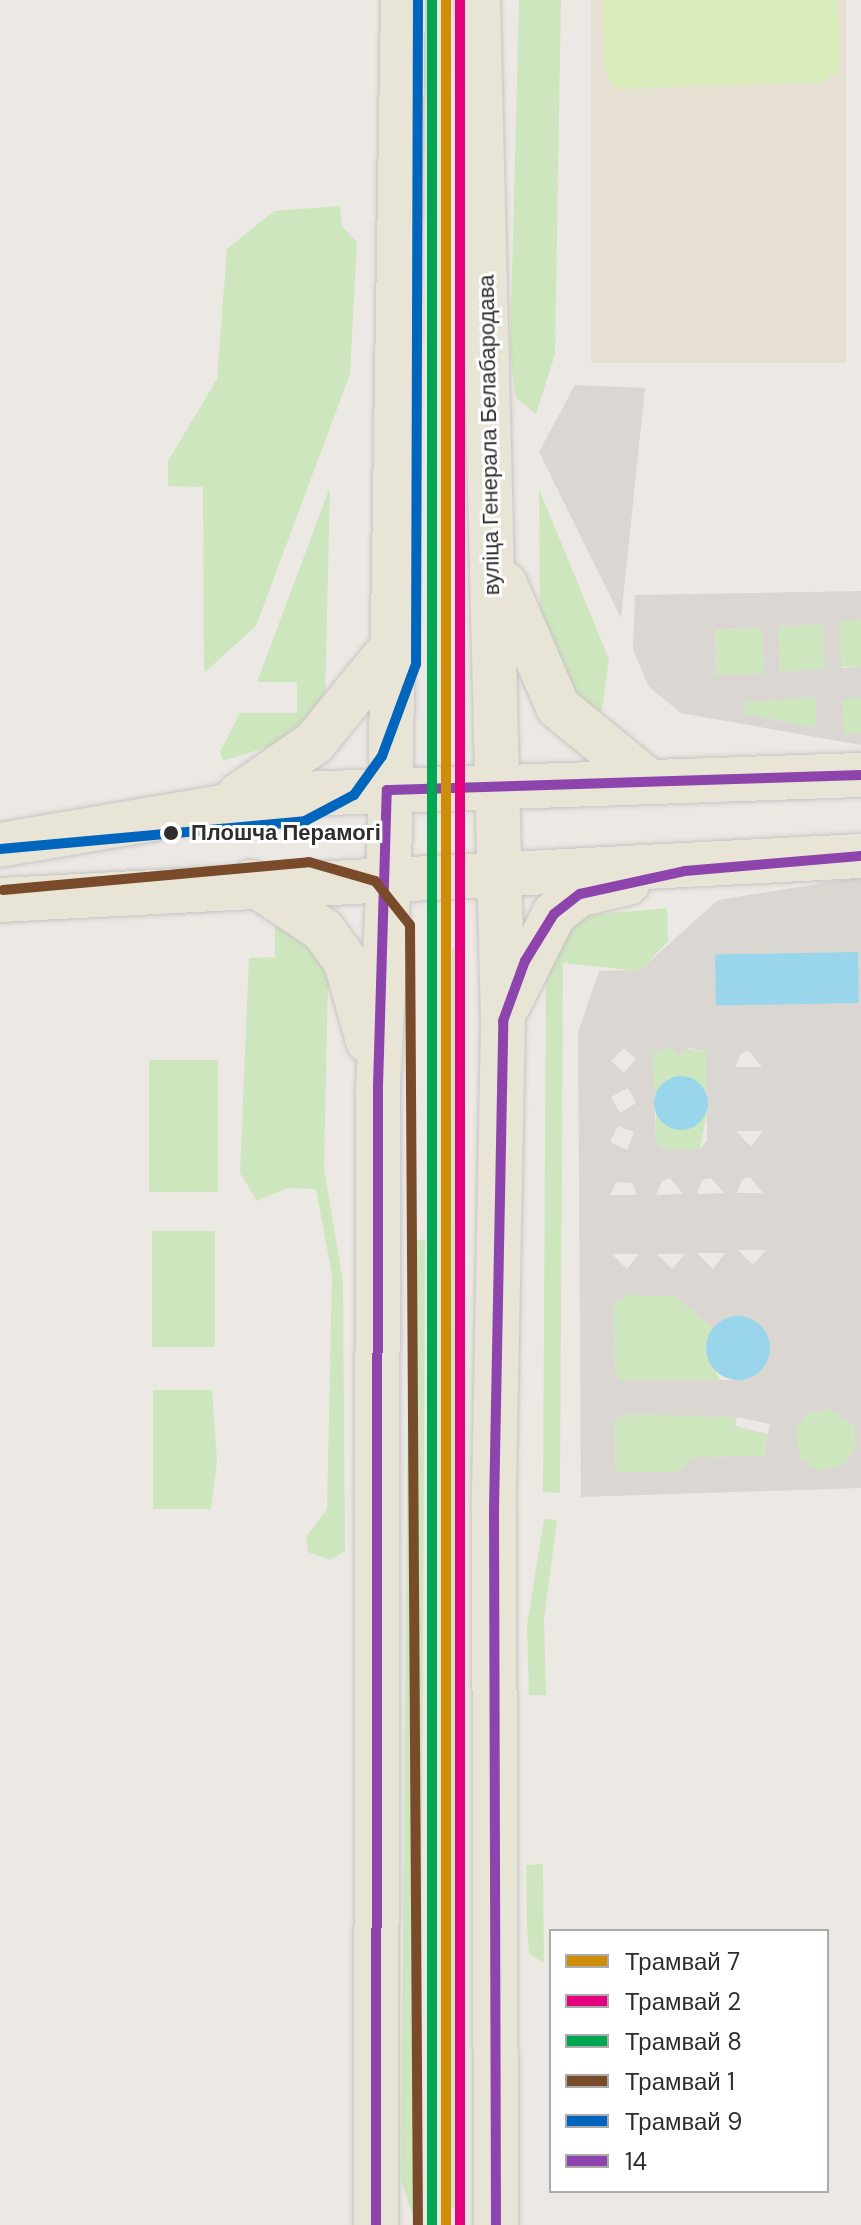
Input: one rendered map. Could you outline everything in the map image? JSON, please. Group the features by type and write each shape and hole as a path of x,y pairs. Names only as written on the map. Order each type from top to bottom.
{"main road":[{"path":"376,2225 378,1086 389,875 389,651 403,0"},
{"name":"вуліца Генерала Белабародава","path":"478,0 503,1021 494,1509 496,2225"},
{"path":"491,544 546,690 578,730 646,779"},
{"path":"220,806 314,743 389,651"},
{"path":"0,845 220,806 387,790 646,779 861,775"},
{"path":"0,900 251,882 501,870 685,871 861,856"},
{"path":"503,1021 525,961 554,914 580,894 685,871"},
{"path":"251,882 323,930 346,962 378,1086"},
{"path":"376,2178 387,2206 411,2225"},
{"path":"462,2225 485,2207 496,2182"}],"shaded area":[{"path":"591,0 846,0 846,363 591,363"},
{"path":"575,385 645,388 621,618 539,452"},
{"path":"861,591 861,620 839,622 842,668 861,667 861,698 842,699 844,734 861,734 861,745 681,713 649,687 633,650 635,595","holes":["822,624 825,669 780,672 778,627","762,628 764,673 717,675 715,630","815,697 817,728 745,714 744,703"]},
{"path":"861,877 861,1488 581,1497 578,1032 599,971 640,970 718,900","holes":["669,1046 679,1056 689,1048 706,1052 707,1140 700,1149 663,1149 656,1141 653,1054","624,1048 636,1059 624,1073 611,1061","749,1051 762,1067 735,1067 741,1053","628,1088 636,1103 620,1113 611,1097","618,1126 634,1132 627,1150 610,1142","736,1131 763,1131 751,1147","750,1177 763,1193 737,1193 742,1180","670,1178 683,1194 656,1195 662,1181","711,1178 724,1193 697,1194 702,1180","616,1182 632,1183 637,1195 610,1195","738,1250 766,1250 753,1265","699,1253 725,1253 713,1269 698,1254","612,1254 639,1254 627,1269","657,1254 685,1254 672,1269","628,1295 674,1296 713,1328 741,1317 731,1380 621,1380 615,1374 613,1304","830,1409 854,1427 855,1448 842,1466 817,1470 800,1458 796,1429 808,1413","624,1414 736,1417 734,1427 767,1435 765,1456 692,1457 679,1472 616,1472 614,1424","737,1417 770,1424 768,1434 735,1426"]}],"green space":[{"path":"519,0 561,0 555,354 536,414 516,398 510,354"},
{"path":"603,0 838,0 839,71 824,82 615,89 604,70"},
{"path":"340,206 342,226 357,242 350,374 256,626 204,673 203,487 168,486 168,461 217,379 227,249 274,211"},
{"path":"330,487 325,703 277,744 223,761 220,752 240,713 297,713 297,682 257,682"},
{"path":"539,489 609,659 600,723 588,720 540,627"},
{"path":"839,620 861,620 861,667 839,667"},
{"path":"822,624 825,670 780,673 777,627"},
{"path":"762,628 764,673 717,675 715,630"},
{"path":"816,697 818,728 745,714 743,703"},
{"path":"842,698 861,698 861,734 842,734"},
{"path":"667,908 668,941 640,971 563,963 560,1493 543,1492 546,969 569,926 589,915"},
{"path":"275,916 318,953 328,981 324,1168 343,1282 345,1551 330,1560 308,1552 306,1537 327,1509 332,1275 316,1189 288,1188 257,1201 240,1173 249,958 275,957"},
{"path":"459,948 464,2197 449,2212 452,949"},
{"path":"669,1046 706,1052 708,1100 705,1090 668,1078 654,1097 653,1054"},
{"path":"149,1060 218,1060 218,1192 149,1192"},
{"path":"707,1112 700,1149 663,1149 656,1141 656,1114 685,1130"},
{"path":"152,1231 215,1231 215,1347 152,1347"},
{"path":"409,1240 425,1240 420,2215 411,2211 401,2180"},
{"path":"628,1295 674,1296 713,1328 706,1348 720,1381 621,1380 615,1374 613,1304"},
{"path":"153,1390 212,1390 217,1462 211,1509 153,1509"},
{"path":"825,1409 847,1418 856,1440 847,1462 825,1471 803,1462 794,1440 803,1418"},
{"path":"624,1414 736,1417 734,1427 767,1435 765,1456 692,1457 679,1472 616,1472 614,1424"},
{"path":"544,1519 557,1520 544,1619 546,1695 529,1695 527,1626"},
{"path":"543,1864 544,1963 529,1954 526,1865"}],"water":[{"path":"858,952 859,1003 716,1005 715,954"},
{"path":"681,1076 700,1084 708,1103 700,1122 681,1130 662,1122 654,1103 662,1084"},
{"path":"738,1316 756,1322 764,1330 770,1348 764,1366 756,1374 738,1380 720,1374 712,1366 706,1348 712,1330 720,1322"}],"tram line":[{"name":"9","path":"0,849 305,821 354,795 382,756 416,664 418,0"},
{"name":"8","path":"432,0 432,2225"},
{"name":"7","path":"446,0 446,2225"},
{"name":"2","path":"460,0 460,2225"},
{"name":"1","path":"3,890 309,862 375,881 410,925 418,2225"}],"transit line":[{"name":"14","path":"376,2225 378,1086 387,790 861,775"},
{"name":"14","path":"496,2225 494,1509 503,1021 525,961 554,914 580,894 685,871 861,856"}],"place":[{"name":"Плошча Перамогі","path":"171,833"}]}
